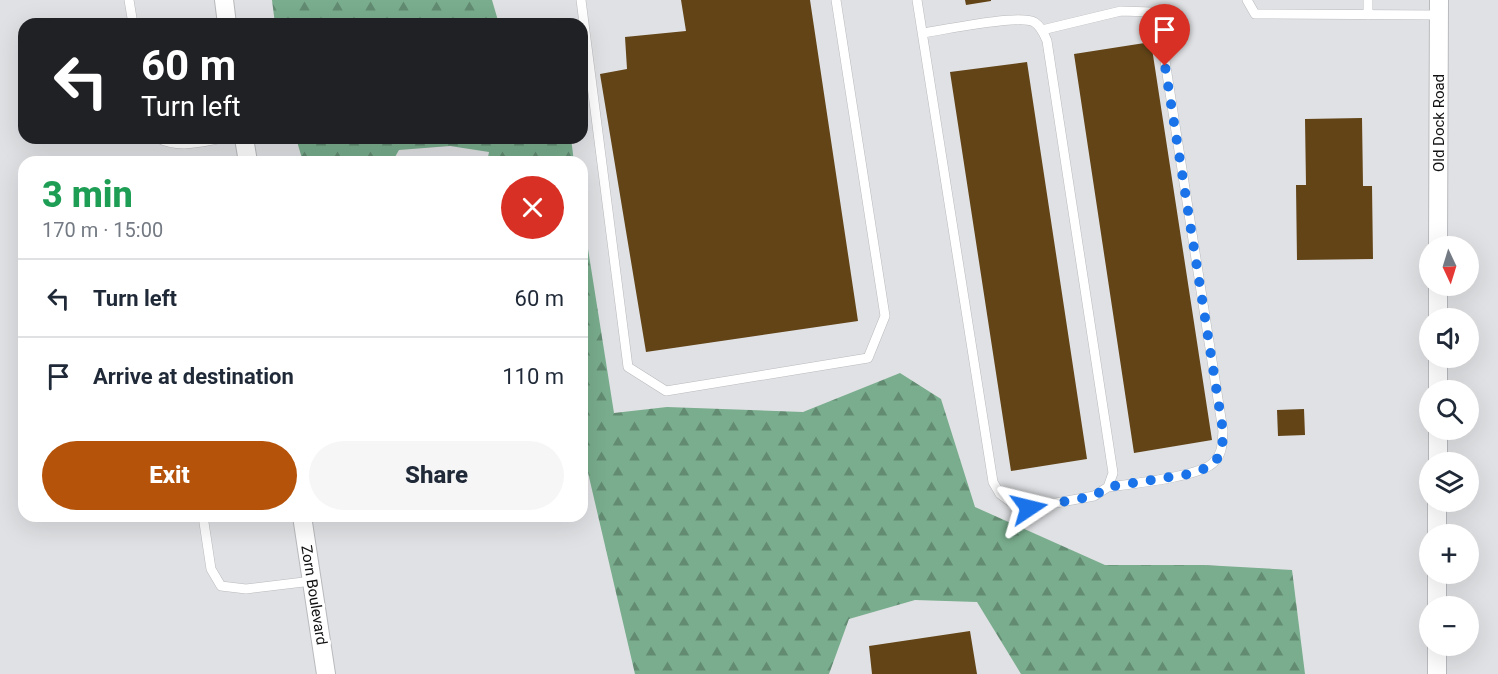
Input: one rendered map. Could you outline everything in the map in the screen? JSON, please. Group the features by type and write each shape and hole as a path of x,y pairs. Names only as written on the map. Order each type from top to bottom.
{"street":[{"path":"224,0 226,18"},
{"name":"Old Dock Road","path":"1438,236 1439,7"},
{"name":"Zorn Boulevard","path":"303,522 326,674"},
{"path":"1437,656 1437,674"}],"lane":[{"path":"129,0 132,18"},
{"path":"581,0 583,18"},
{"path":"588,55 628,367 666,391 868,358 885,316 836,0"},
{"path":"917,0 993,482 1000,495 1012,503 1029,508 1094,496 1108,487 1189,474 1213,465 1222,451 1223,431 1160,29 1150,12 1121,11 1042,30"},
{"path":"1248,0 1255,14 1368,15 1439,7"},
{"path":"1368,0 1368,15"},
{"path":"923,33 1016,19 1033,21 1042,30 1047,41 1113,473 1108,487"},
{"path":"204,522 211,569 221,586 246,589 312,581"}],"green space":[{"path":"272,0 492,0 497,18 274,18"},
{"path":"298,144 572,144 573,156 488,156 489,152 450,146 399,150 396,156 301,156"},
{"path":"588,249 614,413 667,407 803,412 900,373 941,399 975,507 1105,565 1204,565 1292,570 1305,674 1021,674 977,602 915,600 849,619 829,674 635,674 588,473"}],"building":[{"path":"681,0 810,0 858,321 646,352 600,74 627,69 625,37 686,31"},
{"path":"965,0 991,0 991,1 966,5"},
{"path":"1151,42 1212,440 1134,453 1074,54"},
{"path":"1027,62 1087,459 1011,471 950,72"},
{"path":"1362,118 1363,186 1372,186 1373,259 1297,260 1296,185 1306,185 1305,119"},
{"path":"1304,409 1305,435 1278,436 1277,410"},
{"path":"970,631 977,674 872,674 869,646"}],"route":[{"path":"1029,508 1094,496 1108,487 1189,474 1213,465 1222,451 1223,431 1165,66"}]}
